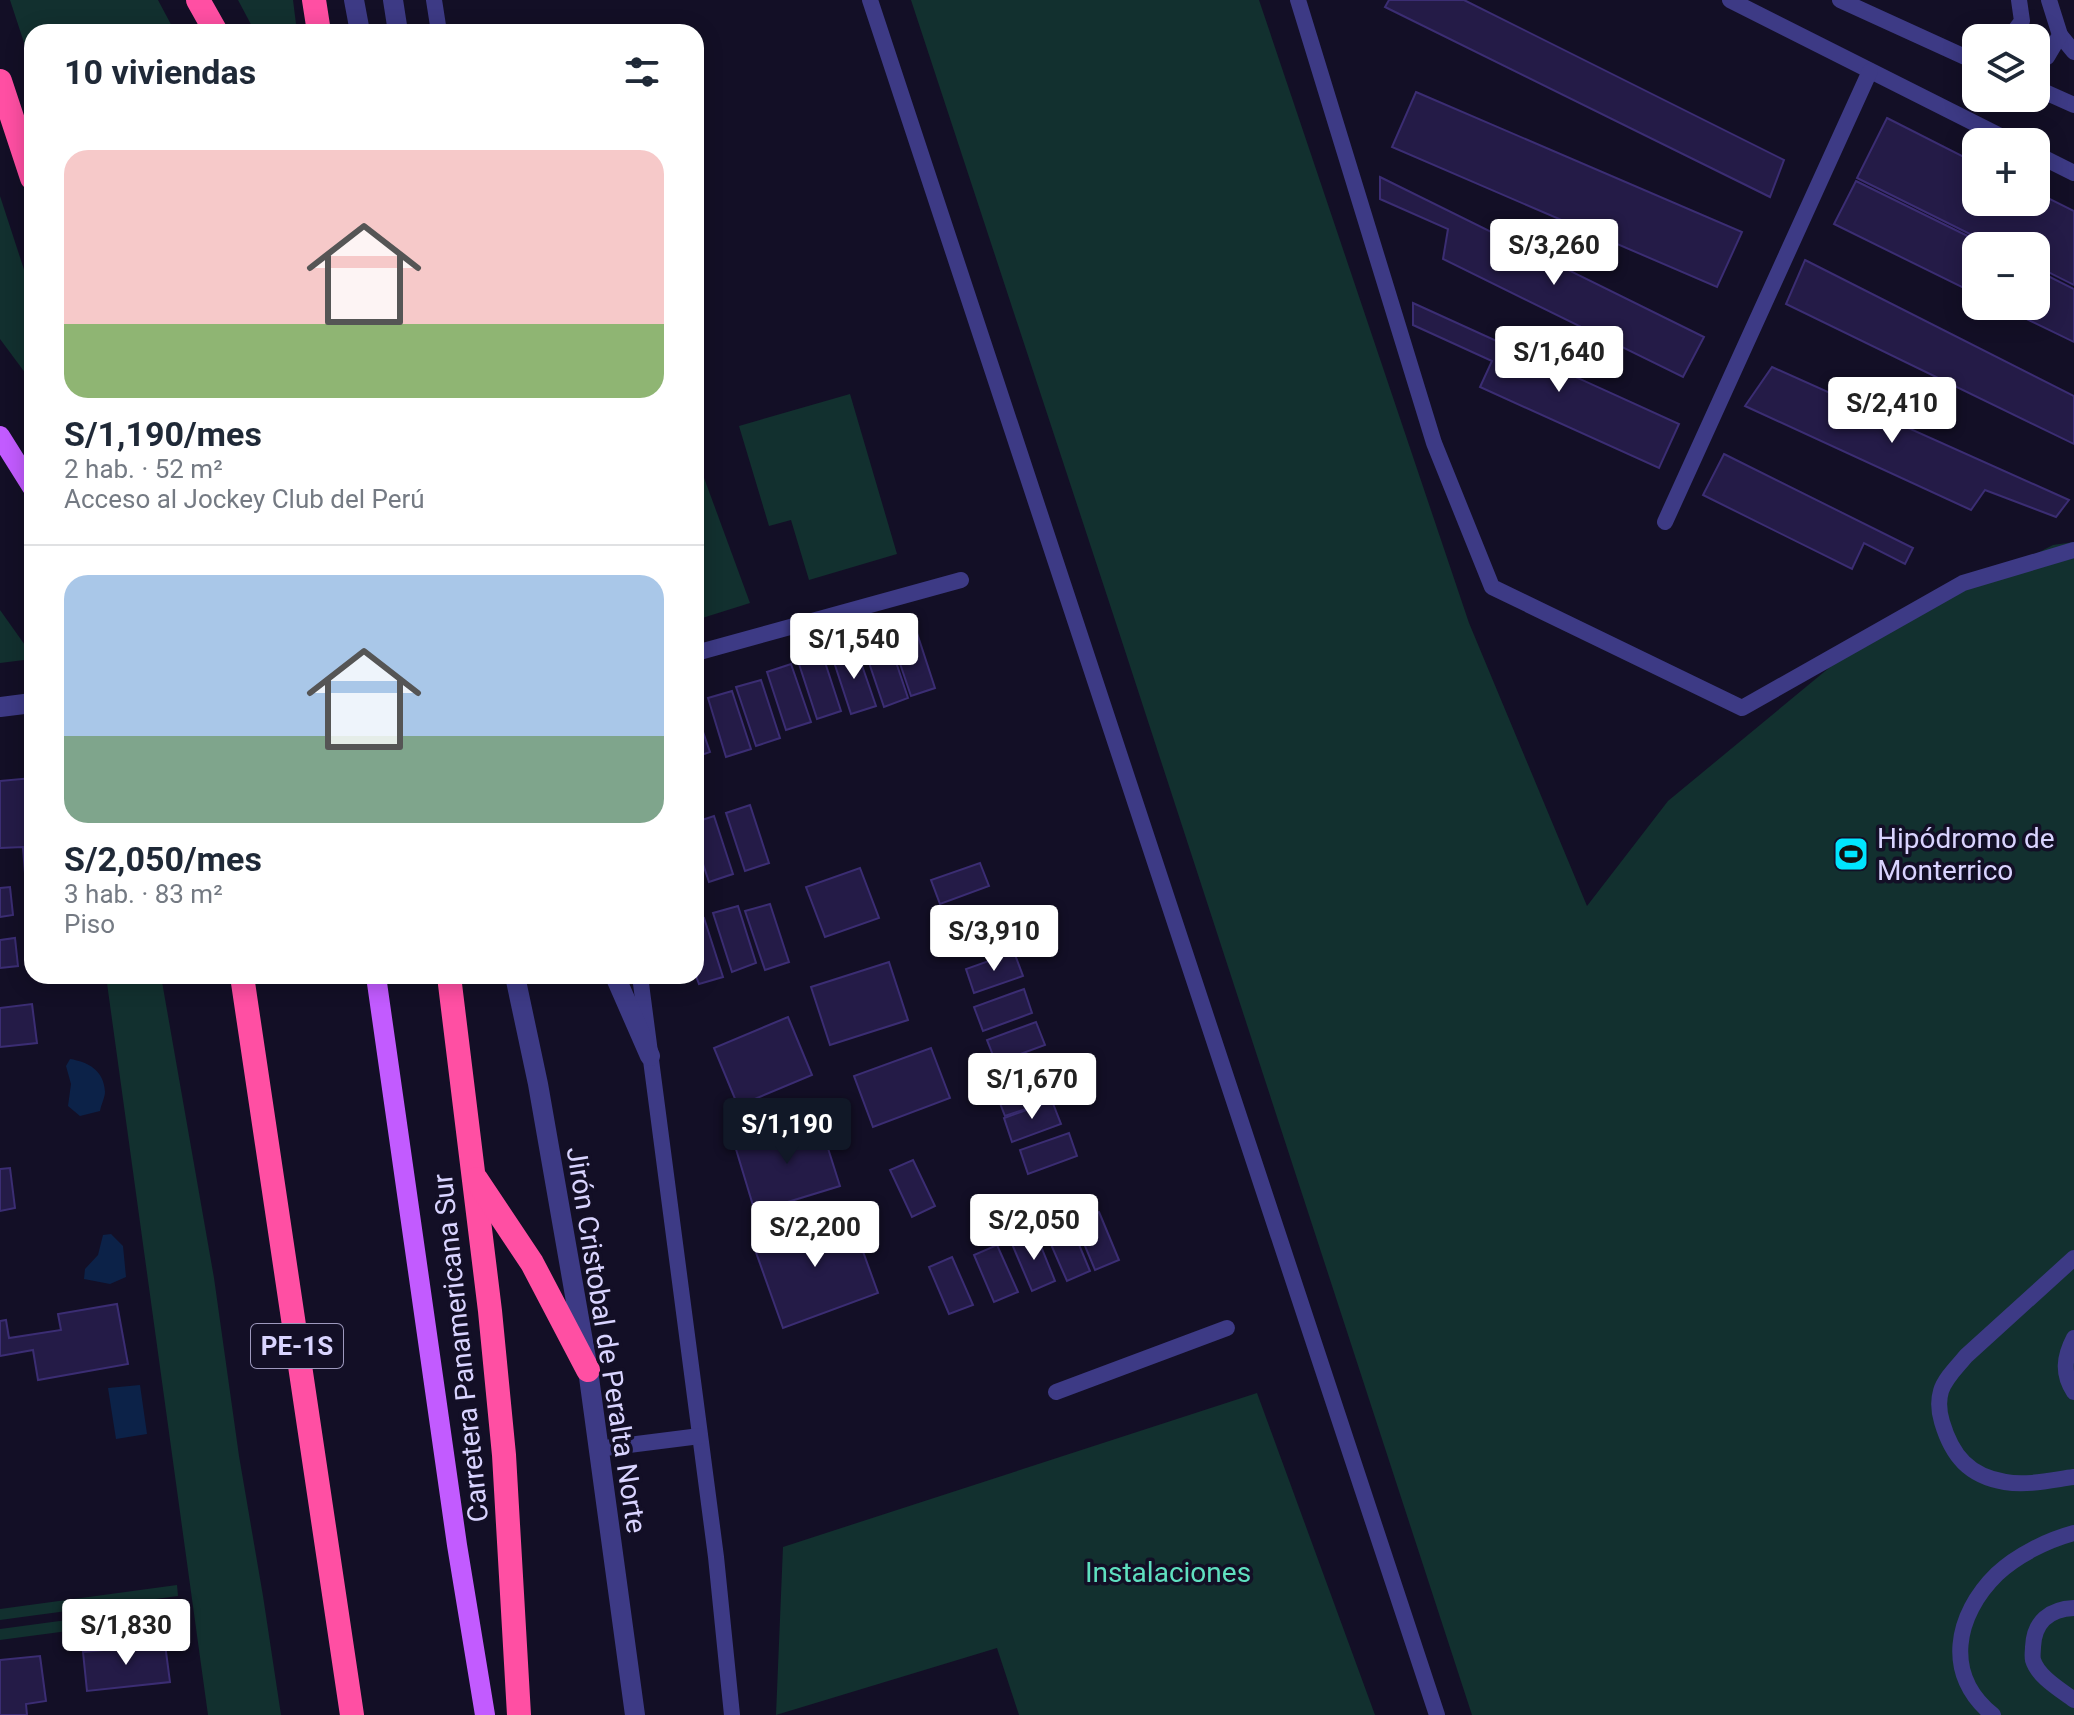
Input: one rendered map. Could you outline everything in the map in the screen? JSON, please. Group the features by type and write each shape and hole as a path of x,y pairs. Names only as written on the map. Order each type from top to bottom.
{"highway":[{"path":"198,0 212,24"},
{"path":"314,0 318,24"},
{"path":"0,81 24,154"},
{"name":"PE-1S","path":"243,984 352,1715"},
{"name":"Carretera Panamericana Sur","path":"450,984 504,1455 519,1715"},
{"path":"474,1175 532,1263 588,1370"}],"main road":[{"path":"0,436 24,474"},
{"path":"377,984 455,1529 485,1715"}],"street":[{"path":"354,0 358,24"},
{"path":"393,0 397,24"},
{"path":"0,707 24,704"},
{"name":"Jirón Cristobal de Peralta Norte","path":"517,984 541,1099 588,1370 635,1715"},
{"path":"618,984 650,1056"}],"lane":[{"path":"434,0 438,24"},
{"path":"870,0 1437,1715"},
{"path":"1298,0 1434,443 1492,587 1742,708 1963,583 2074,550"},
{"path":"1730,0 1984,128"},
{"path":"1840,0 1962,56"},
{"path":"2019,0 2020,24"},
{"path":"2049,0 2060,35 2074,52"},
{"path":"2050,52 2060,35"},
{"path":"1665,522 1870,71"},
{"path":"2050,94 2074,105"},
{"path":"2050,161 2074,173"},
{"path":"704,651 961,580"},
{"path":"641,984 716,1557 732,1715"},
{"path":"2074,1258 1966,1356 1941,1390 1939,1411 1953,1451 1968,1468 2007,1482 2074,1477"},
{"path":"1056,1392 1227,1328"},
{"path":"2074,1338 2064,1368 2074,1392"},
{"path":"597,1449 700,1436"},
{"path":"1993,1715 1983,1707 1965,1680 1960,1659 1960,1639 1968,1614 1975,1600 1998,1573 2054,1539 2074,1533"},
{"path":"2074,1608 2059,1609 2039,1623 2033,1641 2033,1660 2043,1675 2074,1700"}],"green space":[{"path":"10,0 158,0 171,24 24,24 24,43"},
{"path":"238,0 293,0 296,24 251,24"},
{"name":"Hipódromo de Monterrico","path":"911,0 1259,0 1469,623 1587,906 1668,801 1858,644 2053,545 2074,542 2074,1715 1472,1715"},
{"path":"0,196 24,270 24,371 0,339"},
{"path":"850,394 897,554 809,580 791,520 769,526 739,426"},
{"path":"704,478 750,603 704,617"},
{"path":"0,610 24,644 24,660 0,663"},
{"path":"107,984 162,984 214,1278 281,1715 208,1715"},
{"name":"Instalaciones","path":"1257,1393 1375,1715 1019,1715 997,1648 776,1715 783,1547"},
{"path":"177,1585 178,1596 0,1620 0,1609"},
{"path":"179,1605 181,1616 0,1640 0,1629"}],"water":[{"path":"70,1059 89,1065 102,1078 105,1092 100,1111 80,1116 68,1106 71,1084 66,1066"},
{"path":"111,1234 123,1246 126,1277 110,1284 84,1279 85,1269 98,1255 103,1235"},
{"path":"140,1385 147,1434 116,1439 108,1388"}],"building":[{"path":"1389,0 1464,0 1784,160 1770,197 1385,7"},
{"path":"1416,92 1742,232 1717,287 1392,147"},
{"path":"1887,118 1962,156 1962,216 2050,216 2050,199 2074,211 2074,285 2050,273 2050,232 1966,232 1857,178"},
{"path":"1380,177 1704,337 1683,377 1443,259 1448,229 1380,199"},
{"path":"1856,181 1962,233 1962,287 1834,224"},
{"path":"1805,260 2074,396 2074,444 1786,304"},
{"path":"2050,277 2074,289 2074,342 2029,320 2050,320"},
{"path":"1413,303 1679,424 1659,468 1480,387 1492,361 1413,325"},
{"path":"1772,367 2069,500 2056,517 1985,490 1971,510 1745,406"},
{"path":"1724,454 1913,548 1905,564 1864,543 1852,569 1703,495"},
{"path":"916,630 935,688 911,696 891,637"},
{"path":"889,641 908,698 884,707 864,648"},
{"path":"856,648 876,706 851,714 832,656"},
{"path":"822,653 841,711 817,719 798,661"},
{"path":"791,664 811,722 786,730 767,672"},
{"path":"761,680 780,738 756,746 736,687"},
{"path":"732,691 751,749 726,757 708,698"},
{"path":"704,735 710,752 704,754"},
{"path":"24,779 24,860 23,847 0,848 0,781"},
{"path":"750,805 769,863 745,871 726,813"},
{"path":"714,816 733,874 709,882 704,867 704,819"},
{"path":"980,863 989,886 940,904 931,880"},
{"path":"860,868 879,918 825,937 806,887"},
{"path":"10,887 13,915 0,917 0,888"},
{"path":"770,904 789,962 765,970 745,911"},
{"path":"738,906 756,963 732,972 713,913"},
{"path":"998,913 1007,936 958,954 949,930"},
{"path":"704,918 723,977 704,983"},
{"path":"15,938 18,966 0,968 0,940"},
{"path":"1014,952 1023,976 974,993 966,969"},
{"path":"889,962 908,1020 830,1045 811,987"},
{"path":"1024,989 1032,1013 983,1031 974,1007"},
{"path":"32,1004 37,1043 0,1047 0,1008"},
{"path":"788,1017 812,1075 738,1106 714,1048"},
{"path":"1036,1022 1045,1045 996,1063 987,1040"},
{"path":"931,1048 950,1098 873,1127 854,1076"},
{"path":"1045,1076 1054,1099 1005,1116 996,1093"},
{"path":"1052,1101 1061,1124 1012,1142 1004,1118"},
{"path":"819,1120 840,1186 755,1212 735,1146"},
{"path":"1069,1133 1077,1156 1028,1174 1020,1150"},
{"path":"913,1160 935,1206 912,1217 890,1170"},
{"path":"10,1168 15,1208 0,1211 0,1169"},
{"path":"848,1210 878,1293 783,1328 753,1244"},
{"path":"1099,1212 1119,1260 1095,1270 1075,1222"},
{"path":"1070,1223 1090,1271 1067,1281 1046,1233"},
{"path":"1036,1234 1055,1281 1032,1291 1012,1244"},
{"path":"997,1245 1018,1292 994,1302 974,1255"},
{"path":"952,1257 973,1305 949,1314 929,1267"},
{"path":"117,1304 128,1364 38,1380 33,1350 0,1356 0,1321 6,1320 9,1338 61,1330 58,1314"},
{"path":"165,1644 170,1682 87,1691 83,1652"},
{"path":"40,1656 46,1701 26,1704 27,1715 0,1715 0,1660"}],"place":[{"name":"Hipódromo de Monterrico","path":"1851,854"}]}
